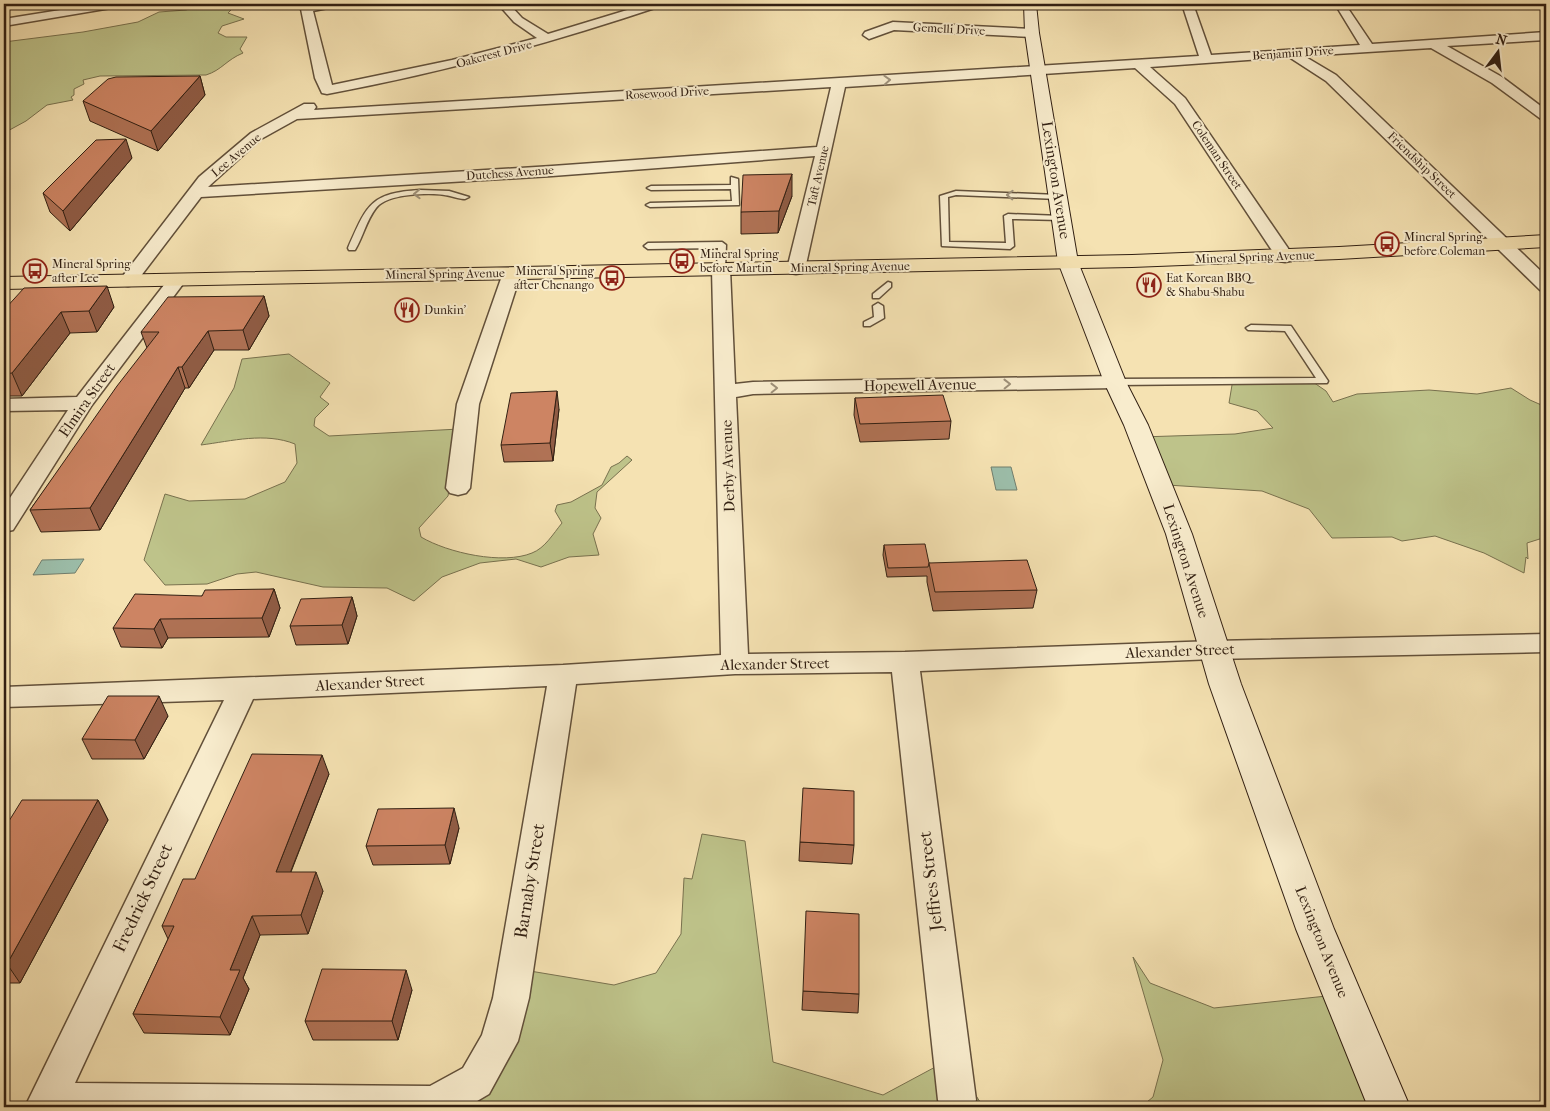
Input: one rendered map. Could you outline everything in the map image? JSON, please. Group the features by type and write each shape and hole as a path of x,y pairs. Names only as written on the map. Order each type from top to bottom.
{"main road":[{"name":"Mineral Spring Avenue","path":"4,283 512,272 796,269 1285,257 1546,241"}],"street":[{"path":"4,22 117,4"},
{"path":"327,90 322,78 306,9 334,4"},
{"path":"503,4 518,20 547,39"},
{"name":"Oakcrest Drive","path":"327,90 414,74 547,39 656,4"},
{"name":"Lexington Avenue","path":"1030,4 1032,33 1068,262 1115,382 1136,425 1179,534 1214,650 1315,929 1389,1107"},
{"path":"1187,4 1201,47 1207,59"},
{"path":"1340,4 1369,48"},
{"name":"Gemelli Drive","path":"869,35 893,26 1032,33"},
{"name":"Benjamin Drive","path":"1039,71 1546,36"},
{"path":"1432,43 1488,75 1546,116"},
{"name":"Friendship Street","path":"1290,53 1332,78 1505,244 1546,286"},
{"name":"Coleman Street","path":"1138,64 1180,101 1285,257"},
{"name":"Rosewood Drive","path":"296,115 1039,71"},
{"name":"Taft Avenue","path":"796,269 839,83"},
{"name":"Lee Avenue","path":"128,281 205,180 256,136 296,115 322,98 327,90"},
{"name":"Dutchess Avenue","path":"196,192 543,172 824,151"},
{"name":"Derby Avenue","path":"721,269 736,664"},
{"path":"458,488 468,404 512,272"},
{"name":"Elmira Street","path":"4,525 83,403 177,280"},
{"name":"Hopewell Avenue","path":"726,392 753,388 1115,382"},
{"path":"4,405 83,403"},
{"name":"Alexander Street","path":"4,697 563,675 736,664 905,662 1214,650 1546,642"},
{"name":"Jeffres Street","path":"905,662 957,1100"},
{"name":"Barnaby Street","path":"45,1105 434,1105 476,1081 499,1041 511,998 563,675"},
{"name":"Fredrick Street","path":"45,1105 243,689"}],"lane":[{"path":"650,205 736,203 735,183 651,188"},
{"path":"352,248 374,205 387,198 407,194 440,193 465,197"},
{"path":"1058,197 1031,206 1008,216 1010,246 945,244 944,196 956,193 1031,206 1062,218"},
{"path":"648,246 722,245 721,269"},
{"path":"867,324 879,318 877,301 888,285"},
{"path":"1115,382 1323,381 1288,328 1251,328"}],"green space":[{"path":"206,4 234,4 234,7 228,13 244,19 222,26 218,33 226,37 247,37 240,49 243,53 206,75 100,76 83,80 84,84 74,89 74,95 71,97 73,100 47,105 26,121 4,133 4,42 83,32 138,22 159,12 186,10"},
{"path":"289,354 330,383 320,397 329,404 315,418 314,426 329,436 459,429 448,496 419,528 421,537 446,548 476,556 506,558 537,551 562,523 555,511 557,505 571,502 602,485 611,467 627,456 632,460 597,492 595,508 601,518 593,534 599,555 569,557 541,567 516,559 480,563 442,577 414,601 387,588 323,587 256,572 237,574 207,584 165,585 144,560 165,494 189,501 245,499 285,482 297,463 295,444 284,440 260,438 201,445 234,388 242,359"},
{"path":"1233,379 1310,380 1326,391 1333,402 1357,394 1429,390 1477,394 1511,388 1546,407 1546,537 1527,543 1528,559 1526,557 1524,573 1484,553 1435,536 1402,541 1392,537 1332,538 1309,509 1262,491 1167,485 1140,437 1235,434 1273,428 1257,411 1229,403"},
{"path":"702,834 745,841 773,1062 883,1095 952,1058 982,1105 993,1107 440,1107 472,1086 518,969 614,985 656,973 681,934 684,878 692,879"},
{"path":"1133,957 1150,983 1214,1008 1336,995 1383,1107 1141,1107 1153,1097 1163,1060"}],"shaded area":[{"path":"991,467 1011,467 1017,490 996,490"},
{"path":"84,559 75,573 33,575 42,560"}],"building":[{"path":"200,76 151,131 83,101 108,79 116,77"},
{"path":"126,139 63,211 43,193 96,140"},
{"path":"792,174 779,211 741,212 743,175"},
{"path":"107,286 89,311 61,312 12,373 4,374 4,310 24,288"},
{"path":"264,296 243,330 208,331 182,367 178,367 90,508 30,510 117,386 159,332 141,332 168,297"},
{"path":"557,391 550,443 501,445 511,393"},
{"path":"943,395 951,421 860,424 855,398"},
{"path":"925,544 929,563 928,567 888,568 884,545"},
{"path":"1027,560 1037,590 935,592 929,563"},
{"path":"274,589 262,618 160,619 154,629 113,628 135,594 202,596 205,590"},
{"path":"352,597 342,625 290,626 301,599"},
{"path":"108,696 159,696 135,740 82,739"},
{"path":"252,754 322,755 276,872 316,872 301,915 252,916 230,970 240,970 220,1017 133,1014 174,926 162,926 183,879 195,879"},
{"path":"803,788 854,791 854,845 800,842"},
{"path":"22,800 98,800 7,964 4,964 4,829"},
{"path":"454,808 445,845 366,846 378,809"},
{"path":"806,911 859,914 859,994 803,991"},
{"path":"322,969 406,970 392,1021 305,1021"}],"place":[{"name":"Mineral Spring before Coleman","path":"1387,244"},
{"name":"Mineral Spring before Martin","path":"682,261"},
{"name":"Mineral Spring after Lee","path":"35,271"},
{"name":"Mineral Spring after Chenango","path":"612,278"},
{"name":"Eat Korean BBQ & Shabu-Shabu","path":"1149,285"},
{"name":"Dunkin'","path":"407,310"}]}
